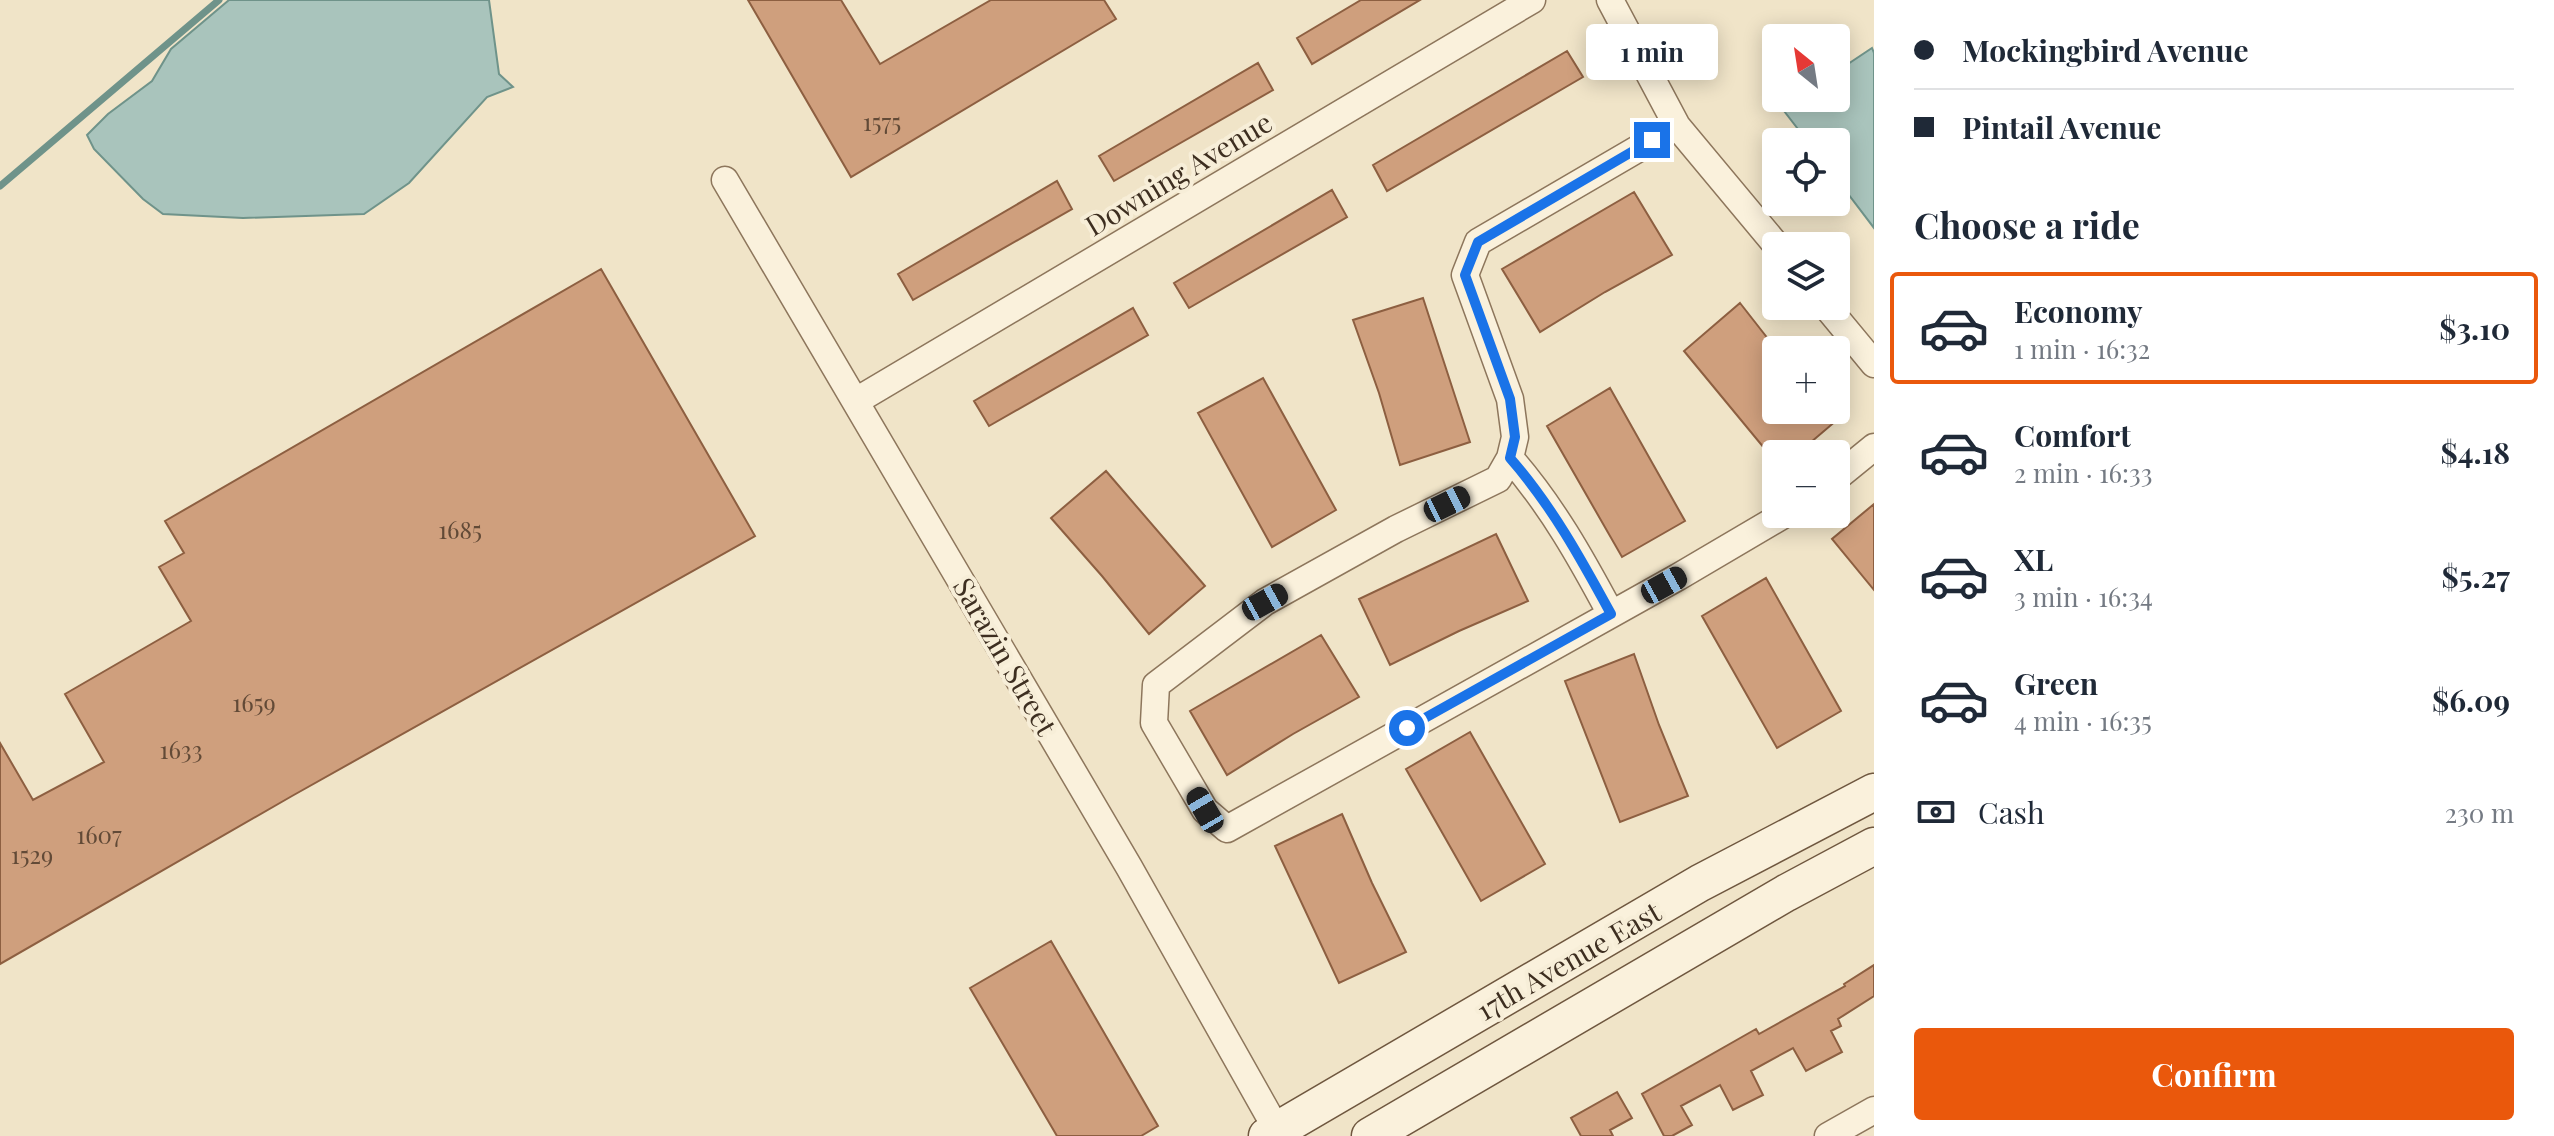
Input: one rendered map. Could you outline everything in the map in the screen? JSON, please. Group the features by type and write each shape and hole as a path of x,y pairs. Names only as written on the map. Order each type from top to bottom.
{"street":[{"name":"Downing Avenue","path":"856,401 1532,0"},
{"path":"1610,0 1677,126 1765,232"},
{"path":"1677,126 1478,242 1465,275 1510,399 1515,437 1510,458 1498,479 1396,529 1265,602 1156,685 1154,723 1205,810 1227,829 1762,527"},
{"name":"Sarazin Street","path":"725,180 1129,867 1275,1134"},
{"path":"1838,320 1874,364"},
{"path":"1850,467 1874,447"},
{"path":"1510,458 1547,503 1573,543 1611,614"},
{"name":"17th Avenue East","path":"1275,1134 1700,883 1874,792"},
{"name":"17th Avenue East","path":"1370,1136 1773,900 1874,846"},
{"path":"1828,1136 1874,1110"}],"water":[{"path":"229,0 489,0 499,74 513,87 487,97 409,183 364,214 243,218 163,214 143,199 94,149 87,135 108,114 152,81 171,49"},
{"path":"1872,48 1874,228 1850,196 1850,128 1797,128 1785,112 1850,112 1850,63"}],"building":[{"path":"748,0 841,0 880,64 991,0 1104,0 1116,19 851,177"},
{"path":"1361,0 1420,0 1312,64 1297,38"},
{"path":"1567,51 1583,77 1387,191 1373,165"},
{"path":"1258,63 1273,90 1114,181 1099,156"},
{"path":"1057,181 1072,209 913,300 898,274"},
{"path":"1332,190 1347,217 1189,308 1174,283"},
{"path":"1634,192 1672,255 1540,332 1502,269"},
{"path":"601,269 755,536 0,964 0,743 33,800 104,762 65,694 191,621 159,567 184,553 165,521"},
{"path":"1423,298 1470,442 1400,465 1353,320"},
{"path":"1740,303 1766,336 1762,336 1762,424 1832,424 1813,440 1762,440 1762,446 1684,351"},
{"path":"1133,308 1148,335 989,426 974,401"},
{"path":"1263,378 1336,510 1272,547 1198,413"},
{"path":"1610,388 1685,521 1622,557 1547,426"},
{"path":"1106,471 1205,586 1149,634 1051,518"},
{"path":"1874,504 1874,590 1832,539 1845,528 1850,528 1850,524"},
{"path":"1496,534 1528,601 1390,665 1359,599"},
{"path":"1766,578 1841,711 1777,748 1702,616"},
{"path":"1321,635 1359,697 1227,775 1190,711"},
{"path":"1634,654 1688,796 1620,822 1565,681"},
{"path":"1470,732 1545,864 1481,901 1406,769"},
{"path":"1342,814 1406,952 1339,983 1275,846"},
{"path":"1051,941 1158,1126 1141,1136 1057,1136 970,988"},
{"path":"1874,965 1874,996 1838,1019 1841,1026 1831,1031 1842,1052 1806,1071 1793,1048 1751,1071 1763,1095 1733,1110 1720,1085 1681,1106 1692,1125 1672,1136 1664,1136 1642,1094 1756,1029 1759,1034 1845,986"},
{"path":"1617,1092 1632,1118 1610,1130 1613,1136 1581,1136 1571,1118"}],"waterway":[{"path":"0,186 219,0"}],"route":[{"path":"1407,728 1611,614 1573,543 1547,503 1510,458 1515,437 1510,399 1465,275 1478,242 1652,140"}]}
